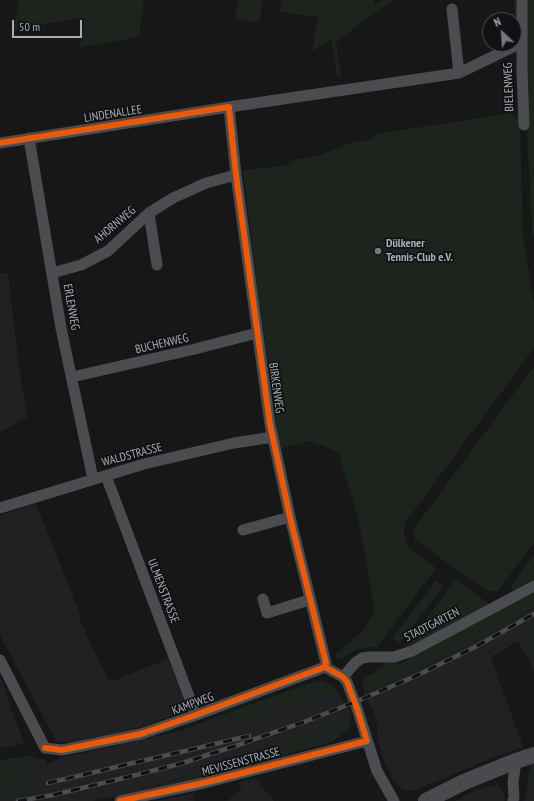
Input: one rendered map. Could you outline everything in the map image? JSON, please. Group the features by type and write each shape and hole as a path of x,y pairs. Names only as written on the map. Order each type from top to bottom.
{"main road":[{"path":"426,801 464,782 534,755"}],"street":[{"name":"BIELENWEG","path":"522,0 522,12"},
{"path":"452,9 459,73"},
{"name":"LINDENALLEE","path":"0,143 459,73 502,52"},
{"name":"BIELENWEG","path":"521,52 524,125"},
{"name":"BIRKENWEG","path":"229,107 236,175 257,333 273,437 290,517 326,663 325,667"},
{"name":"ERLENWEG","path":"29,138 61,328 93,479"},
{"name":"AHORNWEG","path":"52,273 81,265 108,251 149,213 173,198 206,183 236,175"},
{"name":"AHORNWEG","path":"149,213 157,265"},
{"name":"BUCHENWEG","path":"72,378 257,333"},
{"name":"WALDSTRASSE","path":"0,508 144,464 234,443 273,437"},
{"name":"ULMENSTRASSE","path":"106,476 196,715"},
{"path":"243,530 290,517"},
{"name":"STADTGARTEN","path":"343,677 355,663 362,658 394,657 412,651 534,586"},
{"path":"263,599 267,613 310,600"},
{"name":"KAMPWEG","path":"0,660 45,748 62,750 141,734 325,667"},
{"path":"325,667 343,677 347,682 377,771 394,801"},
{"name":"MEVISSENSTRASSE","path":"120,801 204,783 367,741"},
{"path":"513,801 516,761"}],"shaded area":[{"path":"19,0 144,0 139,37 80,47 85,17 13,30"},
{"path":"238,0 263,0 259,22 235,20"},
{"path":"282,0 374,0 373,6 382,0 394,0 371,15 336,42 341,76 337,77 331,39 312,51 318,17 280,12"},
{"path":"514,0 518,0 518,12 514,12"},
{"path":"526,0 534,0 534,235 532,233 527,131 525,36"},
{"path":"512,113 520,122 523,235 534,304 534,348 405,523 404,535 408,547 436,568 377,647 366,647 356,650 341,659 334,656 364,630 375,611 358,518 339,452 310,441 280,448 258,292 243,170 289,165 289,161 317,156 351,143 373,139 376,134"},
{"path":"8,273 20,376 28,417 0,432 0,274"},
{"path":"534,366 534,542 498,591 487,591 415,540 413,530"},
{"path":"36,504 81,617 79,618 110,682 168,659 186,705 183,712 121,732 70,742 56,741 0,635 0,515"},
{"path":"534,554 534,579 513,591 511,588 512,584"},
{"path":"456,579 489,604 417,642 406,646"},
{"path":"436,581 443,586 400,643 392,638"},
{"path":"534,592 534,608 473,643 365,694 362,683 366,677 373,674 385,662 399,664"},
{"path":"534,608 534,627 517,638 371,708 365,694 473,643"},
{"path":"534,627 534,648 525,653 518,641 491,657 453,676 373,712 372,708 517,638"},
{"path":"534,648 534,672 525,653"},
{"path":"491,657 525,752 519,748 491,758 416,790 406,791 400,788 393,779 382,757 377,733 378,725 373,712"},
{"path":"0,677 24,744 0,748"},
{"path":"320,680 332,684 339,693 217,728 216,717"},
{"path":"339,693 352,715 240,758 152,788 92,801 0,801 0,798 29,793 23,769 34,759 46,759 47,764 61,758 180,731 216,717 218,728"},
{"path":"352,715 350,725 344,733 331,742 207,777 152,788 240,758"},
{"path":"33,755 34,759 23,770 29,793 0,798 0,760"},
{"path":"532,765 534,765 534,775 527,789 528,774"},
{"path":"534,775 534,801 524,801 527,789"},
{"path":"255,778 274,801 227,801 242,788 238,782"},
{"path":"494,785 501,789 505,798 504,801 455,801 474,791"},
{"path":"193,793 195,801 156,801"}],"railway":[{"path":"18,801 53,795 183,763 304,722 418,675 475,647 534,614"},
{"path":"48,783 249,736"}],"cycle path":[{"path":"0,143 229,107 236,175 270,424 290,517 326,663 325,667"},
{"path":"45,748 62,750 141,734 325,667 343,677 347,682 367,741 204,783 120,801"}],"place":[{"name":"Dülkener Tennis-Club e.V.","path":"378,251"}]}
